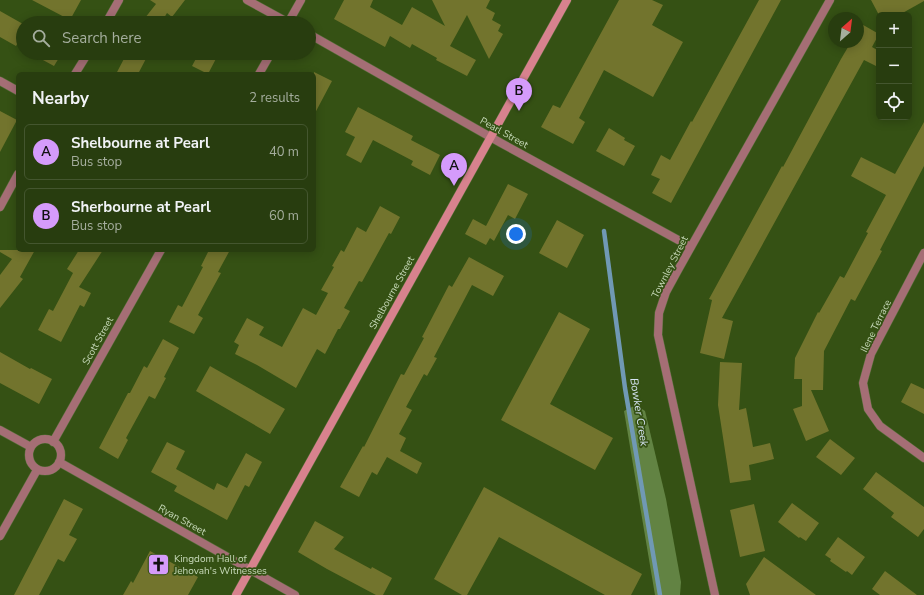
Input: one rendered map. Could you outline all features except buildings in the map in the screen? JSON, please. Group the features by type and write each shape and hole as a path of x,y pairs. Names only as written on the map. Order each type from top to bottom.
{"main road":[{"name":"Shelbourne Street","path":"236,595 567,0"}],"street":[{"path":"110,16 119,0"},
{"path":"247,0 276,16"},
{"path":"292,16 301,0"},
{"name":"Townley Street","path":"715,595 658,335 659,313 664,299 691,247 830,0"},
{"name":"Pearl Street","path":"316,38 490,137 691,247"},
{"path":"77,72 84,60"},
{"path":"260,72 267,60"},
{"path":"0,82 16,90"},
{"path":"0,207 16,178"},
{"name":"Scott Street","path":"53,442 160,252"},
{"name":"Ilene Terrace","path":"924,253 871,354 863,383 868,409 880,426 924,458"},
{"path":"0,430 31,447"},
{"path":"41,440 53,442 58,446 60,451 61,457 59,462 55,468 50,471 37,470 29,460 31,447 35,442 41,440"},
{"name":"Ryan Street","path":"59,462 295,595"},
{"path":"0,536 37,470"}],"green space":[{"path":"636,405 645,411 666,499 681,582 680,595 655,595 624,411"}],"waterway":[{"name":"Bowker Creek","path":"604,231 625,388 660,595"}],"place":[{"name":"Sherbourne at Pearl","path":"519,111"},
{"name":"Shelbourne at Pearl","path":"454,186"},
{"name":"Kingdom Hall of Jehovah's Witnesses","path":"159,565"}]}
